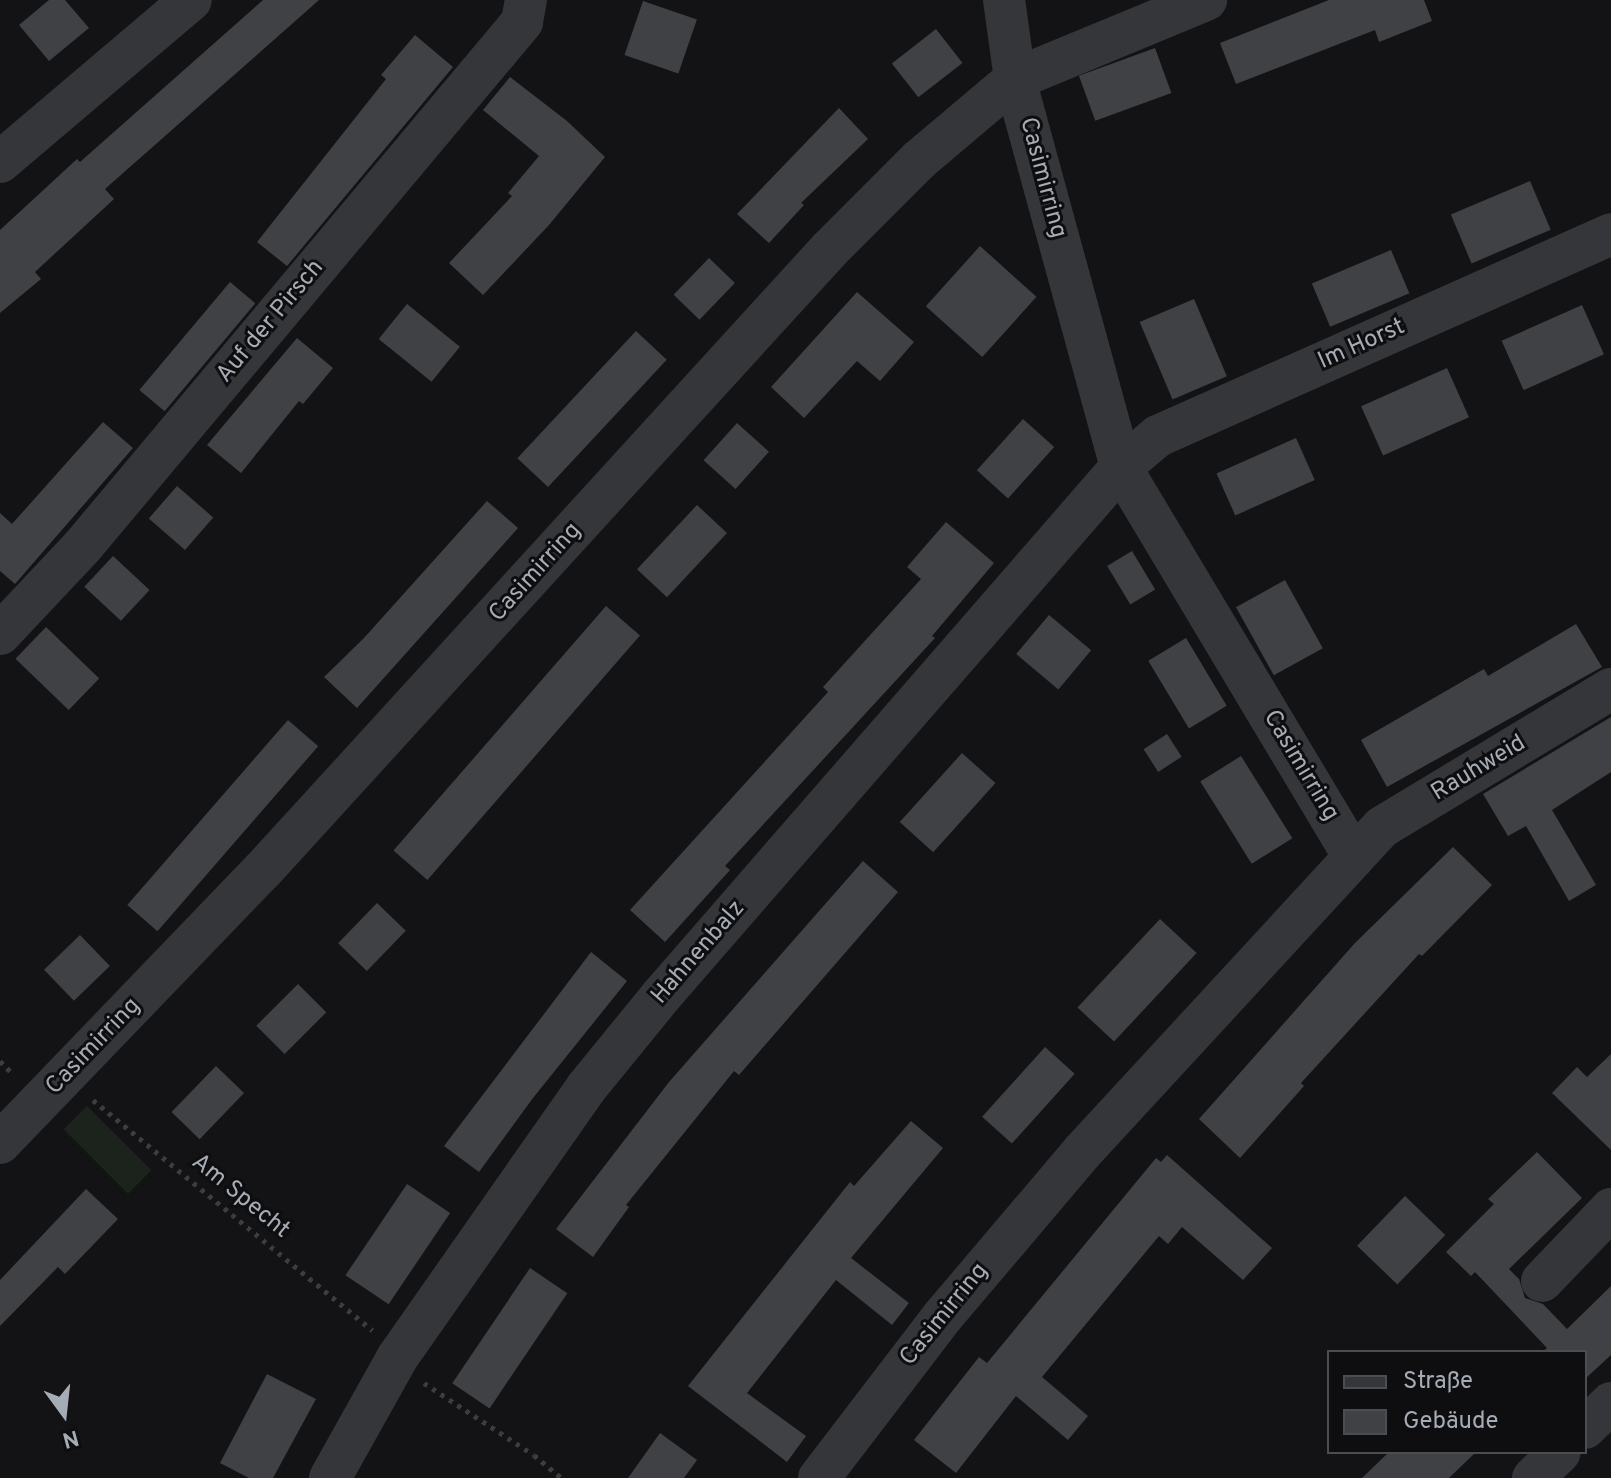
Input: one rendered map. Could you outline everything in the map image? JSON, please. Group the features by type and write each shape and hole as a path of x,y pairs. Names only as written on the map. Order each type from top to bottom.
{"street":[{"path":"0,162 191,0"},
{"name":"Auf der Pirsch","path":"0,634 82,547 522,22 526,0"},
{"path":"1004,0 1015,79 1206,0"},
{"name":"Casimirring","path":"0,1143 388,736 830,249 919,160 1015,79 1121,467 1354,857 1082,1152 943,1316 819,1478"},
{"name":"Im Horst","path":"1121,467 1158,436 1611,234"},
{"name":"Hahnenbalz","path":"330,1478 397,1358 586,1088 661,996 1121,467"},
{"name":"Rauhweid","path":"1354,857 1382,827 1611,689"},
{"path":"1542,1281 1611,1209"},
{"path":"1587,1426 1611,1403"},
{"path":"1533,1478 1558,1454"}],"path":[{"name":"Am Specht","path":"92,1099 376,1334"},
{"path":"412,1376 534,1455 561,1478"}],"shaded area":[{"path":"87,1106 151,1170 128,1194 64,1129"}],"building":[{"path":"49,0 65,0 89,28 49,61 19,25"},
{"path":"263,0 319,0 105,189 114,199 35,272 41,279 0,313 0,230 77,159 80,162"},
{"path":"1329,0 1424,0 1432,21 1379,42 1375,30 1236,84 1220,43"},
{"path":"643,1 697,20 678,73 624,55"},
{"path":"936,29 962,63 918,97 892,63"},
{"path":"415,35 453,67 287,266 257,242 386,79 381,75"},
{"path":"1155,48 1171,93 1095,121 1079,76"},
{"path":"510,77 567,121 605,157 549,225 483,295 449,263 512,196 508,193 539,156 483,110"},
{"path":"839,108 868,139 801,203 804,205 769,243 737,214"},
{"path":"1530,181 1551,230 1472,263 1451,215"},
{"path":"980,246 1036,297 982,357 926,306"},
{"path":"1391,250 1409,293 1330,327 1312,284"},
{"path":"709,258 735,283 699,320 674,295"},
{"path":"230,282 255,303 165,411 139,390"},
{"path":"857,292 914,342 880,381 857,361 804,418 771,387"},
{"path":"1194,299 1227,376 1173,399 1140,322"},
{"path":"407,304 460,347 432,382 379,339"},
{"path":"1582,305 1604,354 1524,390 1502,341"},
{"path":"636,331 667,360 548,487 517,458"},
{"path":"297,338 333,368 303,404 299,401 241,473 207,445"},
{"path":"1447,368 1469,417 1383,456 1361,406"},
{"path":"1023,419 1054,447 1008,498 977,470"},
{"path":"103,422 133,448 15,584 0,571 0,513 12,524"},
{"path":"737,423 769,452 735,489 704,460"},
{"path":"1296,438 1315,480 1235,515 1217,473"},
{"path":"177,486 213,517 185,550 149,518"},
{"path":"487,501 518,528 357,708 324,677 364,638"},
{"path":"697,505 727,533 667,597 637,569"},
{"path":"946,522 994,563 932,636 935,638 725,866 730,870 665,942 630,910 828,692 823,687 921,579 907,567"},
{"path":"1132,551 1155,590 1130,605 1107,566"},
{"path":"113,556 150,590 121,621 84,587"},
{"path":"1285,580 1323,648 1274,675 1236,607"},
{"path":"606,606 640,636 427,880 393,851"},
{"path":"1049,615 1091,650 1058,689 1016,654"},
{"path":"1576,624 1602,667 1387,787 1361,740 1484,669 1488,676"},
{"path":"46,627 99,678 69,710 15,659"},
{"path":"1186,638 1227,706 1189,728 1148,661"},
{"path":"1611,717 1611,772 1552,810 1596,885 1569,901 1526,826 1508,836 1483,794"},
{"path":"288,720 318,746 157,931 127,905"},
{"path":"1167,734 1182,757 1158,772 1144,749"},
{"path":"962,753 995,783 933,852 900,822"},
{"path":"1241,756 1292,838 1252,864 1200,781"},
{"path":"1453,847 1492,885 1422,956 1419,954 1301,1083 1304,1086 1240,1158 1199,1119 1355,943"},
{"path":"863,861 898,892 739,1075 734,1071 626,1205 629,1207 593,1257 556,1229 669,1082"},
{"path":"377,903 406,931 367,971 338,943"},
{"path":"1160,919 1197,953 1114,1042 1077,1007"},
{"path":"80,935 110,966 74,1001 44,970"},
{"path":"591,952 627,981 533,1098 479,1172 444,1146"},
{"path":"298,984 326,1012 285,1054 256,1026"},
{"path":"1045,1047 1075,1074 1012,1144 982,1117"},
{"path":"1611,1054 1611,1150 1552,1093 1577,1067 1587,1077"},
{"path":"216,1066 244,1093 200,1139 172,1112"},
{"path":"911,1121 943,1148 851,1258 909,1303 892,1325 836,1280 747,1393 806,1436 787,1462 688,1386 850,1182 854,1186"},
{"path":"1537,1152 1582,1198 1509,1269 1519,1279 1525,1298 1543,1304 1567,1329 1611,1286 1611,1355 1587,1377 1587,1350 1544,1350 1547,1348 1475,1272 1471,1276 1446,1252 1494,1204 1488,1199"},
{"path":"1167,1155 1272,1248 1243,1280 1182,1227 1168,1244 1159,1236 1042,1377 1088,1416 1068,1440 1016,1396 956,1473 914,1440 979,1357 987,1363 1156,1158 1161,1162"},
{"path":"407,1184 450,1213 389,1304 345,1275"},
{"path":"86,1189 118,1219 65,1274 58,1267 0,1326 0,1280"},
{"path":"1405,1196 1445,1235 1397,1285 1357,1246"},
{"path":"530,1268 567,1293 490,1408 452,1383"},
{"path":"267,1374 316,1399 273,1478 249,1478 220,1463"},
{"path":"660,1433 697,1460 684,1478 628,1478"},
{"path":"1387,1454 1474,1454 1449,1478 1362,1478"}]}
